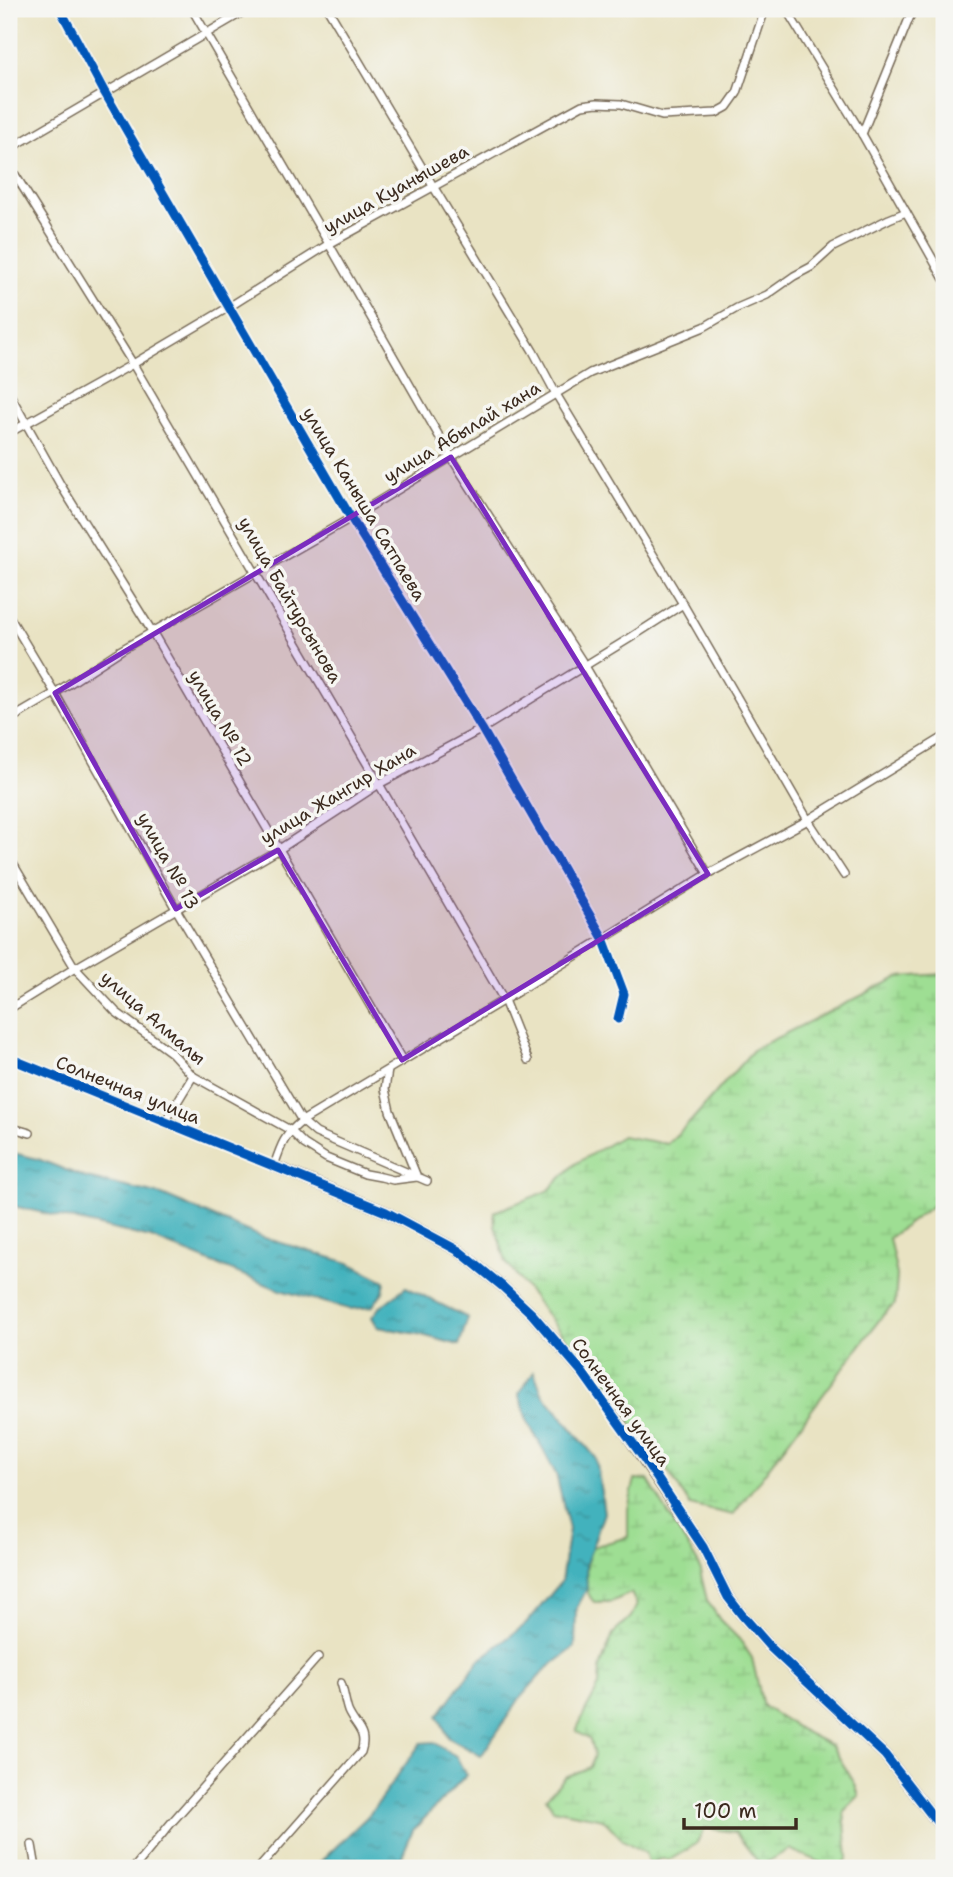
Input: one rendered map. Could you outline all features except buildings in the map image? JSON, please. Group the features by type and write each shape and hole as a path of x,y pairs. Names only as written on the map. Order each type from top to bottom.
{"street":[{"name":"улица Каныша Сатпаева","path":"60,9 105,93 351,518 482,729 603,938 624,994 618,1019"},
{"path":"192,9 451,457 585,666 708,874"},
{"path":"9,149 248,9"},
{"path":"328,9 683,604 808,820 844,875"},
{"name":"улица Куанышева","path":"9,433 133,364 330,244 582,105 621,104 662,116 716,113 727,107 737,93 765,9"},
{"path":"786,9 862,134 944,279"},
{"path":"862,134 913,9"},
{"name":"улица Байтурсынова","path":"9,165 133,364 379,784 503,1000 528,1060"},
{"name":"улица Абылай хана","path":"9,720 121,650 351,518 590,373 704,327 767,295 811,267 833,247 906,212"},
{"name":"улица № 12","path":"9,393 60,484 153,633 402,1060"},
{"name":"улица Жангир Хана","path":"9,1009 278,850 379,784 482,729 683,604"},
{"name":"улица № 13","path":"9,616 176,909 302,1121"},
{"path":"274,1166 281,1143 290,1130 302,1121 708,874 808,820 944,737"},
{"name":"улица Алмалы","path":"9,857 75,968 116,1012 172,1053 193,1076 290,1130 304,1144 326,1158 365,1174 393,1180 417,1177"},
{"name":"Солнечная улица","path":"9,1058 386,1212 459,1251 502,1286 532,1314 582,1372 613,1414 703,1548 728,1597 742,1615 771,1648 885,1755 944,1831"},
{"path":"388,1070 385,1089 390,1111 417,1177"},
{"path":"166,1122 193,1076"},
{"path":"302,1121 316,1133 427,1181"},
{"path":"9,1127 30,1133"},
{"path":"134,1868 318,1657"},
{"path":"259,1868 361,1752 363,1735 348,1711 341,1683"},
{"path":"32,1844 36,1868"}],"highlighted area":[{"path":"451,457 708,874 402,1060 278,850 176,909 55,693"}],"green space":[{"path":"944,974 944,1197 889,1238 897,1275 895,1304 883,1315 733,1515 690,1505 666,1468 506,1262 494,1212 548,1191 575,1164 622,1136 667,1144 691,1121 754,1049 899,977"},
{"path":"635,1479 648,1480 698,1563 707,1600 752,1658 763,1706 832,1746 855,1784 859,1796 844,1811 848,1858 840,1868 823,1868 822,1863 789,1849 761,1866 735,1832 705,1828 696,1844 671,1859 661,1859 649,1864 645,1853 623,1840 603,1819 553,1809 546,1798 565,1777 590,1767 594,1755 590,1740 576,1731 599,1686 600,1668 613,1634 631,1617 637,1605 631,1593 611,1602 594,1602 586,1583 592,1547 628,1537 628,1509"}],"water":[{"path":"9,1152 38,1159 86,1178 162,1195 261,1237 349,1263 385,1281 383,1292 372,1307 349,1309 280,1290 151,1238 9,1205"},
{"path":"406,1287 468,1318 459,1345 378,1327 372,1317 379,1308"},
{"path":"534,1372 542,1393 596,1458 604,1513 586,1564 587,1589 576,1609 575,1647 544,1671 520,1698 481,1756 449,1738 438,1716 480,1659 526,1624 561,1582 569,1529 556,1474 527,1420 519,1394"},
{"path":"434,1742 457,1758 466,1775 413,1830 397,1868 314,1868 369,1815 421,1743"}],"cycle path":[{"path":"60,9 105,93 351,518 482,729 603,938 624,994 618,1019"},
{"path":"9,1058 386,1212 459,1251 502,1286 532,1314 582,1372 703,1547 728,1597 742,1615 771,1648 885,1755 944,1831"}]}
